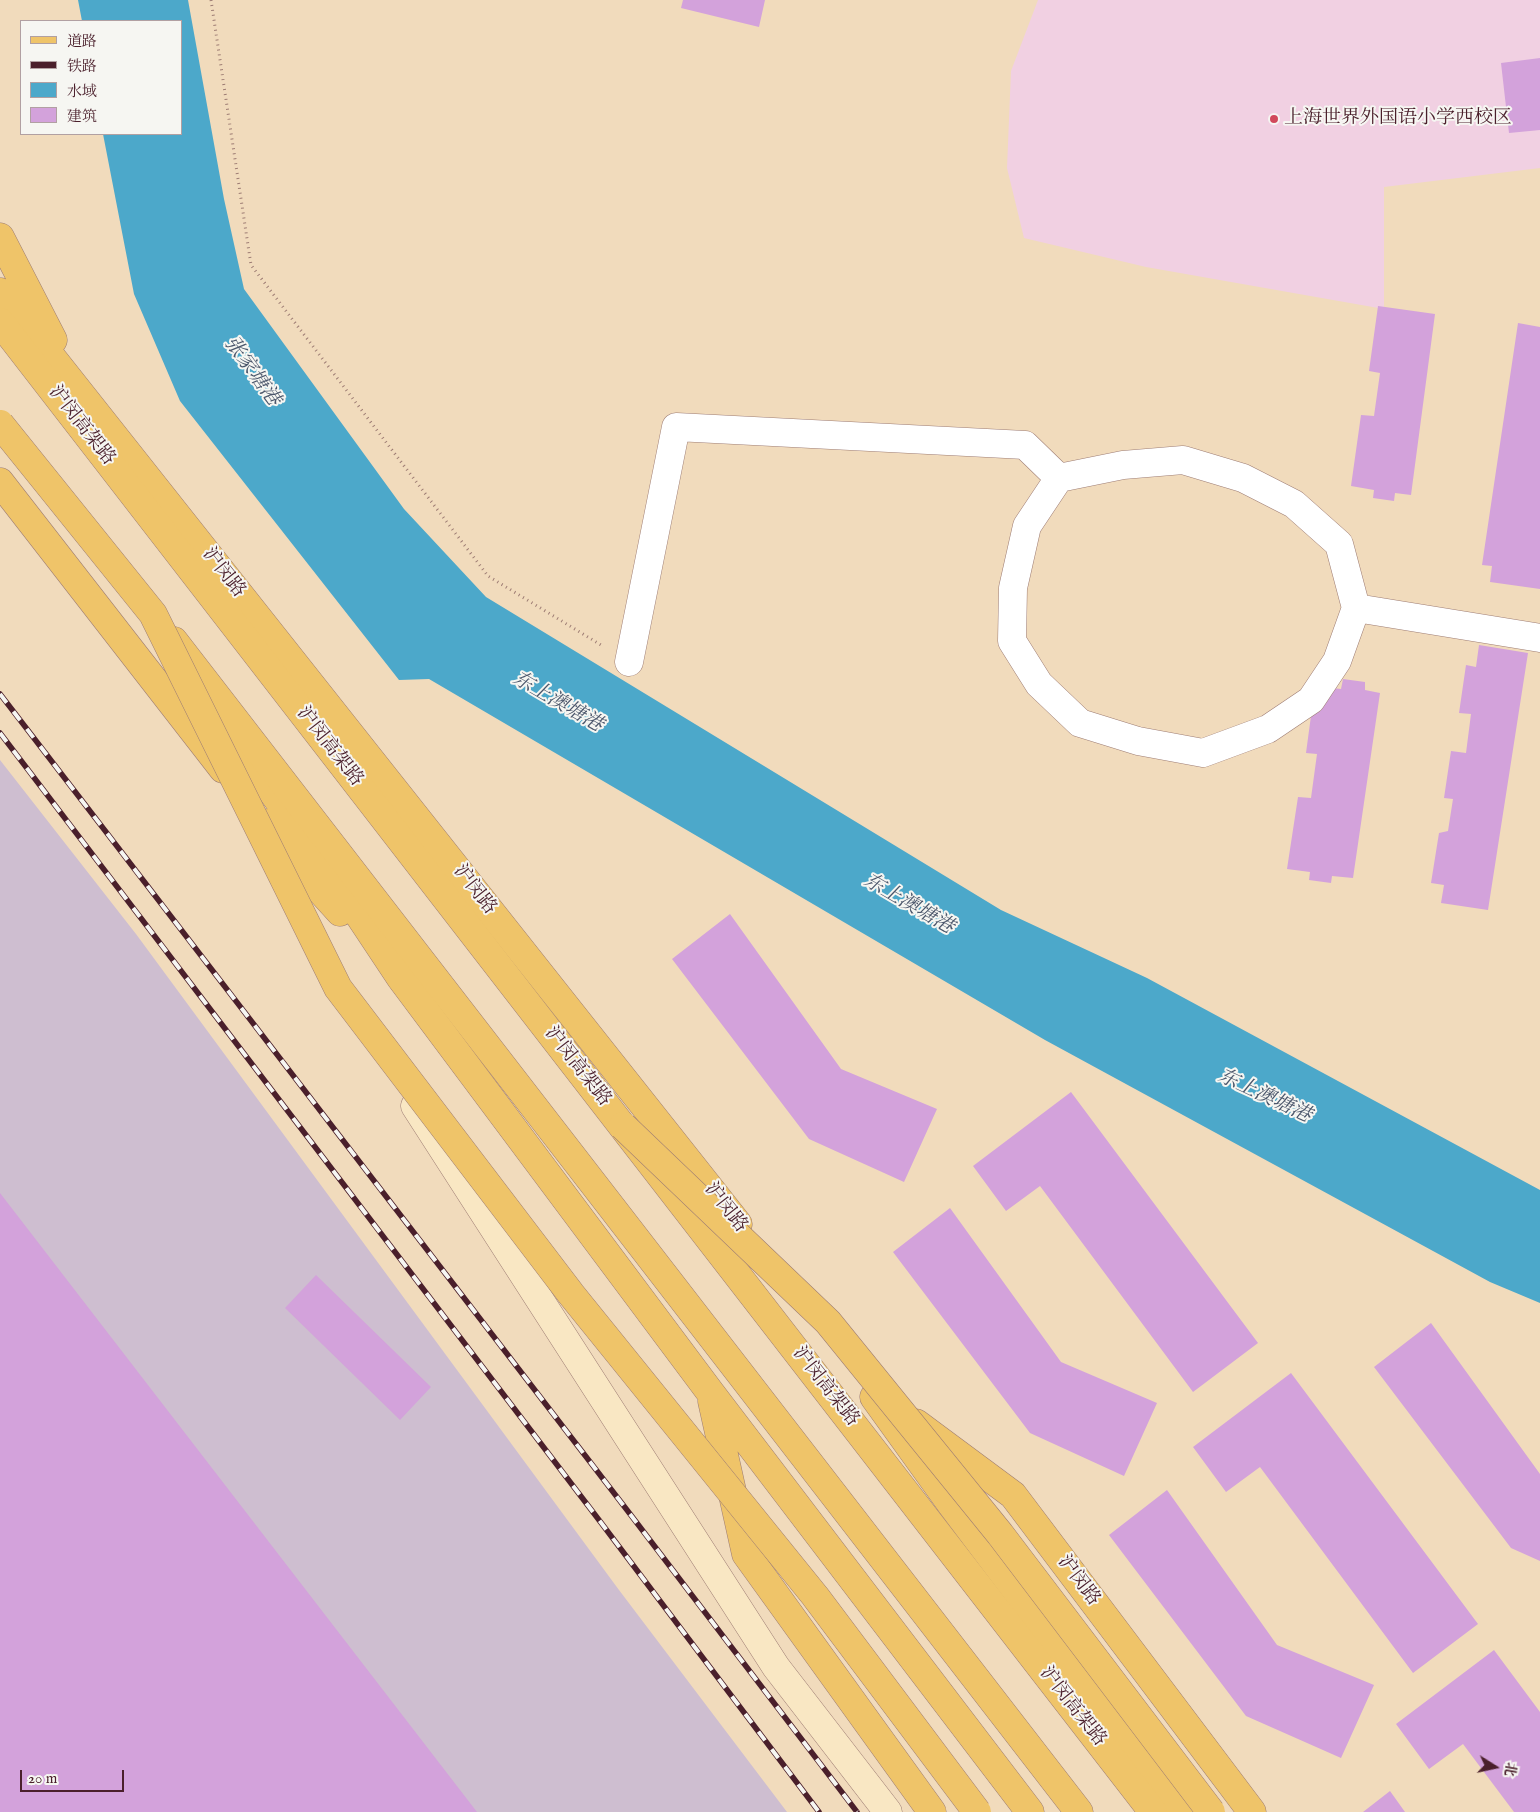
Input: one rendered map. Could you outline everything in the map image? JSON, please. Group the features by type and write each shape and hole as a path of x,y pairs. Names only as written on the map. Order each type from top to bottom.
{"main road":[{"name":"沪闵路","path":"0,237 81,394"},
{"name":"沪闵路","path":"0,292 866,1386 951,1504 1182,1812"},
{"name":"沪闵高架路","path":"0,322 1153,1812"},
{"path":"0,423 153,614 1079,1812"},
{"path":"0,423 323,862 400,977 710,1392 1030,1812"},
{"path":"0,482 290,857 400,977"},
{"path":"153,614 338,988 776,1667 888,1812"},
{"path":"338,988 572,1294 814,1596 977,1812"},
{"path":"623,1126 828,1322 1000,1534 1211,1812"},
{"name":"沪闵路","path":"866,1386 1014,1495 1252,1812"},
{"path":"710,1392 746,1554 932,1812"}],"street":[{"path":"630,662 676,427 1025,445 1059,478"},
{"path":"1183,460 1243,478 1294,504 1339,544 1356,608 1337,661 1311,700 1268,729 1203,753 1138,742 1080,723 1039,684 1012,641 1013,588 1027,526 1059,478 1123,465 1183,460"},
{"path":"1356,608 1540,638"}],"path":[{"path":"211,0 251,265 488,576 630,662"}],"shaded area":[{"name":"上海世界外国语小学西校区","path":"1038,0 1540,0 1540,168 1384,187 1384,309 1146,267 1024,238 1007,168 1011,71"},
{"path":"0,760 136,934 619,1590 787,1812 0,1812"}],"water":[{"path":"78,0 188,0 224,199 244,289 404,509 486,597 1001,910 1147,978 1540,1190 1540,1303 1490,1282 1045,1040 429,679 399,680 180,401 134,294 103,135 182,135 182,20 82,20"}],"building":[{"path":"683,0 765,0 759,27 681,8"},
{"path":"1540,58 1540,130 1509,133 1501,63"},
{"path":"1378,306 1435,314 1411,495 1395,493 1394,501 1373,498 1374,490 1351,486 1361,415 1374,416 1380,373 1369,371"},
{"path":"1518,323 1540,327 1540,589 1490,582 1492,566 1482,565"},
{"path":"1479,645 1528,653 1488,910 1441,903 1444,885 1431,883 1439,833 1448,831 1453,799 1444,798 1451,751 1466,753 1471,714 1459,713 1466,665 1476,667"},
{"path":"1343,679 1365,682 1365,690 1380,693 1353,878 1332,876 1331,883 1309,880 1310,872 1287,869 1298,797 1311,798 1317,754 1306,753 1315,686 1341,689"},
{"path":"730,914 841,1069 937,1109 904,1182 809,1139 672,959"},
{"path":"1071,1092 1258,1343 1193,1392 1040,1186 1006,1211 973,1166"},
{"path":"0,1193 477,1812 0,1812"},
{"path":"950,1208 1061,1362 1157,1403 1124,1476 1030,1433 893,1252"},
{"path":"316,1275 431,1387 400,1420 285,1308"},
{"path":"1431,1323 1540,1474 1540,1561 1511,1548 1374,1367"},
{"path":"1291,1373 1478,1624 1413,1673 1260,1467 1226,1492 1193,1447"},
{"path":"1167,1490 1277,1645 1374,1685 1341,1758 1246,1716 1109,1535"},
{"path":"1494,1650 1540,1712 1540,1812 1514,1812 1463,1744 1429,1769 1396,1724"},
{"path":"1390,1791 1405,1812 1363,1812"}],"railway":[{"path":"0,694 857,1812"},
{"path":"0,733 819,1812"}],"place":[{"name":"上海世界外国语小学西校区","path":"1274,119"}],"water label":[{"name":"张家塘港","path":"251,372"},
{"name":"东上澳塘港","path":"557,703"},
{"name":"东上澳塘港","path":"908,905"},
{"name":"东上澳塘港","path":"1264,1097"}]}
